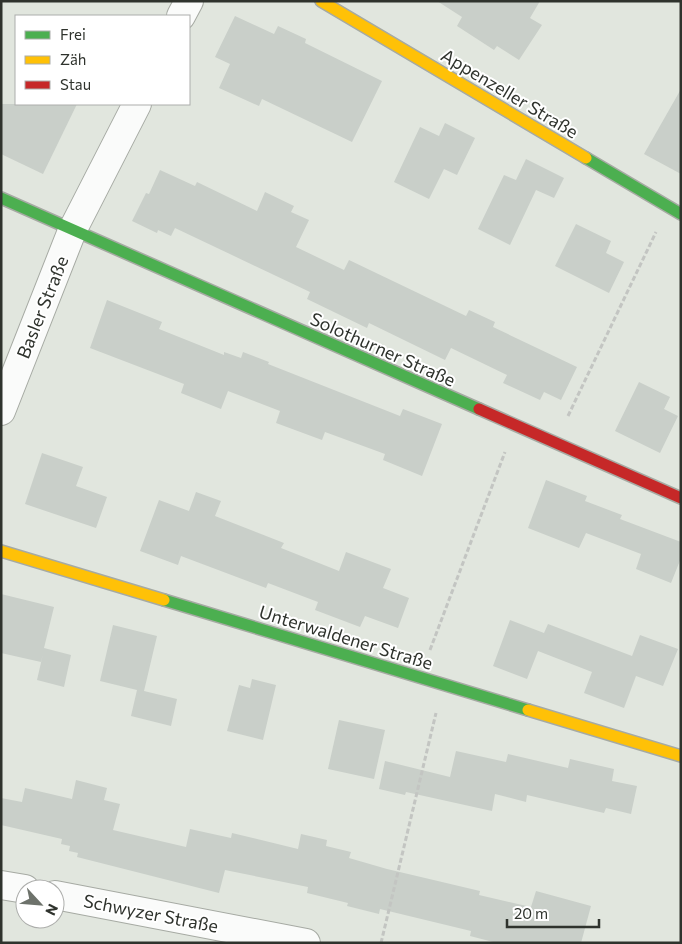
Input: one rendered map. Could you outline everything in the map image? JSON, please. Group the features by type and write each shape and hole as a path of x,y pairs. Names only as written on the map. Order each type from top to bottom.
{"street":[{"path":"182,15 189,1"},
{"name":"Appenzeller Straße","path":"321,1 681,214"},
{"name":"Basler Straße","path":"1,411 72,231 136,105"},
{"path":"1,198 72,231"},
{"name":"Solothurner Straße","path":"72,231 554,444 681,498"},
{"name":"Unterwaldener Straße","path":"1,551 681,756"},
{"path":"1,885 15,887"},
{"name":"Schwyzer Straße","path":"65,897 306,943"}],"path":[{"path":"554,444 668,207"},
{"path":"419,677 515,426"},
{"path":"381,943 443,684"}],"building":[{"path":"437,1 540,1 530,18 542,25 519,60 497,46 494,50 457,26 462,17"},
{"path":"235,16 274,34 278,26 306,39 305,43 382,81 352,142 262,99 259,106 219,88 230,64 215,57"},
{"path":"681,89 681,174 644,154"},
{"path":"1,104 77,105 43,174 1,154"},
{"path":"445,123 475,138 457,175 444,169 429,199 394,182 420,127 439,136"},
{"path":"526,159 564,178 554,198 536,190 510,245 478,229 504,175 516,180"},
{"path":"160,170 195,186 197,182 257,211 265,192 294,206 291,212 309,220 296,247 344,270 349,260 466,316 469,310 495,322 493,327 577,367 561,400 544,392 540,400 503,383 507,375 451,348 445,360 369,323 367,328 307,299 310,292 175,228 171,236 158,230 157,233 132,221 146,193 149,194"},
{"path":"576,224 611,241 606,253 624,262 609,293 555,266"},
{"path":"107,300 162,322 159,329 224,355 224,352 241,358 243,352 269,362 268,364 400,416 403,409 442,424 422,476 383,460 385,454 325,432 322,440 276,423 280,411 228,391 221,409 181,393 184,384 90,348"},
{"path":"639,382 670,397 664,409 678,416 660,453 615,431"},
{"path":"42,453 83,467 76,486 107,497 96,528 25,504"},
{"path":"546,480 587,496 585,501 622,515 620,519 681,542 681,558 671,583 636,569 641,554 586,533 579,548 528,528"},
{"path":"196,492 221,501 215,516 284,543 281,548 339,571 346,552 391,569 383,588 409,598 398,628 365,616 360,627 315,610 318,602 268,583 266,588 181,556 178,565 140,551 159,500 189,511"},
{"path":"1,594 54,607 44,648 71,655 64,687 37,680 43,654 41,662 1,653"},
{"path":"510,620 544,633 548,624 632,656 640,635 678,649 663,686 636,676 624,708 584,693 592,672 538,651 527,679 493,666"},
{"path":"113,625 157,636 144,691 177,699 171,726 131,716 137,690 100,681"},
{"path":"252,679 276,685 263,740 227,731 239,685 250,688"},
{"path":"339,720 385,730 374,779 328,769"},
{"path":"456,751 506,762 508,754 568,768 570,759 614,769 612,781 637,786 631,814 606,808 604,813 527,795 526,802 495,794 492,811 406,792 405,795 379,789 385,761 450,777"},
{"path":"76,780 107,788 104,800 120,804 113,830 186,847 190,829 231,838 232,833 298,849 301,834 327,840 326,846 351,852 349,858 480,891 479,895 531,907 536,891 591,906 581,943 497,943 470,936 471,931 380,909 379,914 347,906 348,903 307,893 308,887 225,870 219,893 77,857 78,853 69,851 70,846 61,844 62,839 1,825 1,798 22,802 25,788 72,799"}],"traffic: fast":[{"path":"586,158 681,214"},
{"path":"1,198 479,409"},
{"path":"164,600 528,710"}],"traffic: slow":[{"path":"321,1 586,158"},
{"path":"1,551 164,600"},
{"path":"528,710 681,756"}],"traffic: jam":[{"path":"479,409 681,498"}]}
